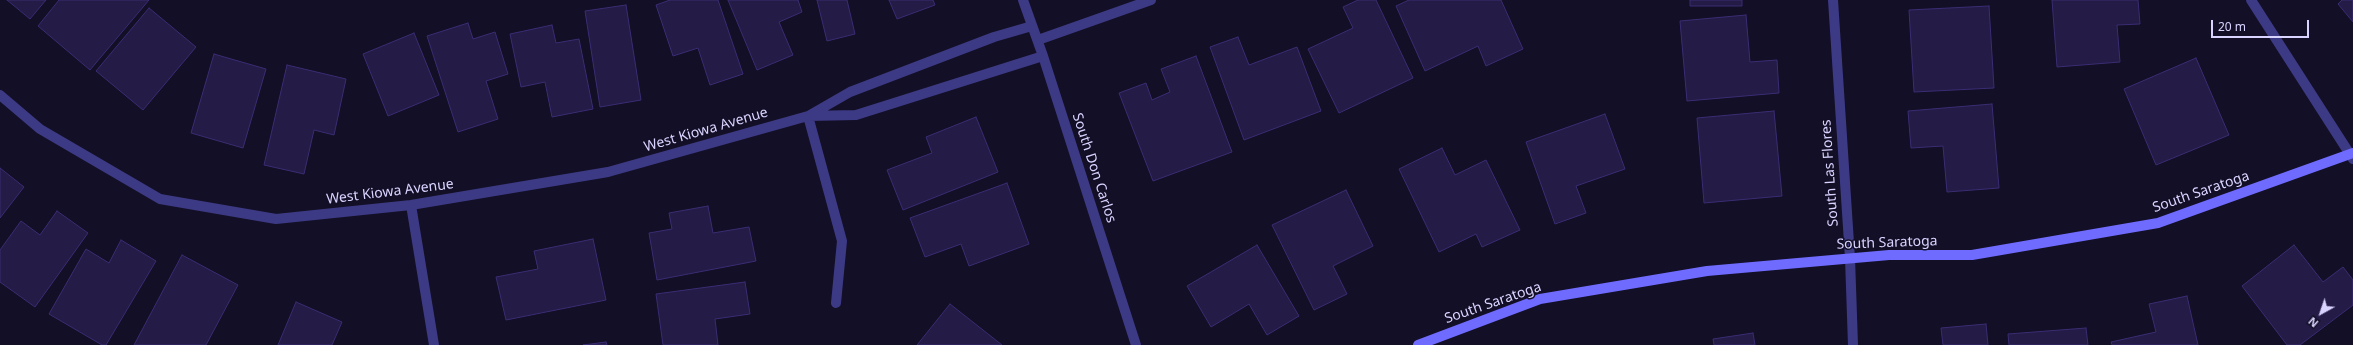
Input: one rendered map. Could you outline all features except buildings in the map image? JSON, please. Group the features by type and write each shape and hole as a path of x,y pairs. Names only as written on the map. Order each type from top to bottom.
{"street":[{"name":"South Don Carlos","path":"1023,0 1038,40 1136,345"},
{"path":"1038,40 1151,0"},
{"name":"South Las Flores","path":"1833,0 1850,258 1853,345"},
{"path":"2251,0 2352,155"},
{"name":"West Kiowa Avenue","path":"0,95 40,128 160,199 276,220 411,205 608,172 808,116 850,92 994,37 1032,26"},
{"name":"West Kiowa Avenue","path":"808,116 856,115 1043,56"},
{"path":"808,116 842,241 836,303"},
{"name":"South Saratoga","path":"1418,345 1540,300 1707,271 1889,255 1972,255 2158,223 2352,155"},
{"path":"411,205 434,345"}]}
